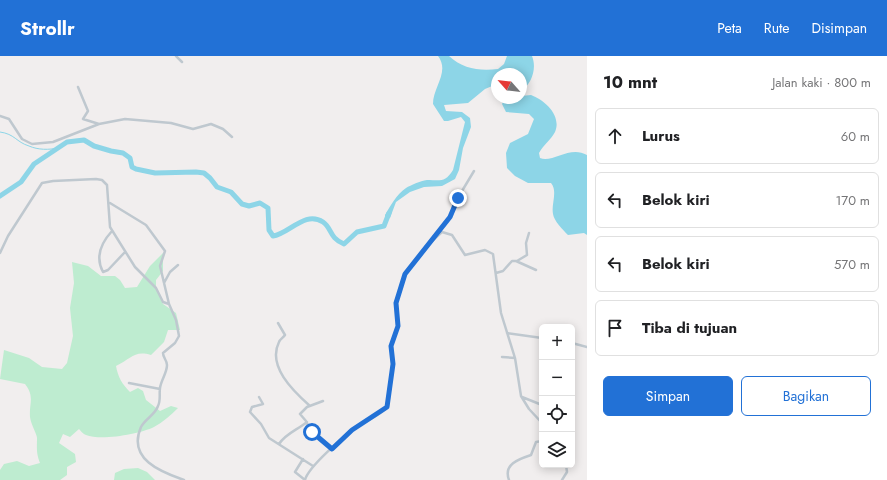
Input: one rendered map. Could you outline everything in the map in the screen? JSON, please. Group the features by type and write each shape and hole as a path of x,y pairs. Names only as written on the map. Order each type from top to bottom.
{"street":[{"path":"176,56 182,62"},
{"path":"78,87 88,111 83,119 99,124"},
{"path":"0,116 9,118 22,139 27,143 32,144 53,142 99,124 125,119 171,123 193,129 211,124 223,129 232,137"},
{"path":"303,459 295,472 305,480 313,466 352,430 388,406 393,364 391,346 398,326 397,301 407,270 423,254 450,217 456,201 474,171"},
{"path":"0,253 8,236 44,182 100,180 108,186 110,203 108,220 112,232 143,277 156,288 163,302 169,304"},
{"path":"110,203 146,225 166,253 160,266 169,304 176,320 179,336 175,343 164,352 163,356 167,365 160,389 158,407 141,428 139,451 145,460 153,466 171,477 184,480"},
{"path":"112,232 104,241 100,250 99,262 103,272 108,270 125,252"},
{"path":"431,242 441,233 447,232 453,237 465,255 482,250 489,251 493,256 501,313 514,358 521,396 526,405 539,420"},
{"path":"496,273 503,271 512,261 516,261 527,254 526,244 529,233"},
{"path":"516,261 536,270"},
{"path":"164,284 170,272 178,265"},
{"path":"278,323 285,335 280,340 277,347 279,369 295,392 310,406"},
{"path":"507,333 539,338"},
{"path":"575,344 587,347"},
{"path":"502,357 514,358"},
{"path":"129,383 160,389"},
{"path":"521,396 539,404"},
{"path":"259,397 263,404 252,407 250,413 261,424 268,436 313,466"},
{"path":"323,401 310,406 300,413 307,422 310,431 332,449"},
{"path":"279,444 284,436 293,433 307,422"},
{"path":"509,480 507,471 512,464 517,459 531,454 536,442 539,442"},
{"path":"562,480 567,472 566,468"}],"green space":[{"path":"163,253 163,271 156,280 156,289 163,304 176,313 180,330 168,330 164,342 151,355 136,354 116,366 121,380 130,392 138,388 143,391 146,400 160,411 171,406 178,408 161,423 148,430 110,437 93,437 85,435 79,429 70,437 63,434 59,443 75,454 76,462 67,467 67,475 60,480 0,480 0,470 4,464 17,461 29,466 40,463 37,453 37,436 30,417 30,393 25,384 0,379 4,350 29,358 42,367 62,369 67,363 73,336 70,308 74,283 72,262 88,266 101,276 115,276 120,280 125,288 137,287 150,266"},
{"path":"138,468 147,472 155,480 114,480 115,473 124,469"}],"water":[{"path":"438,56 449,56 460,64 472,68 491,70 491,86 485,89 468,103 444,105 446,111 462,112 470,118 471,127 463,148 459,170 455,179 442,186 424,187 410,192 396,202 390,218 387,219 385,218 385,215 389,208 406,188 427,180 445,179 453,170 465,122 461,117 444,121 433,104 435,92 442,74 441,62"},
{"path":"507,56 532,56 534,71 527,85 527,68 499,68 504,64"},
{"path":"527,95 536,97 547,105 551,109 556,120 557,126 555,132 539,153 540,158 545,159 574,152 581,152 587,155 587,235 584,233 568,235 561,228 553,214 554,190 551,183 528,183 515,176 507,168 506,153 510,143 528,134 534,119 529,114 506,112 502,104 527,104"}],"waterway":[{"path":"0,132 9,134 32,147 44,149 58,148"},
{"path":"0,196 21,182 34,164 67,142 84,140 94,146 123,153 130,158 132,167 136,169 155,173 204,173 217,187 231,192 242,204 249,206 260,203 268,208 269,230 273,236 303,221 316,219 326,224 333,236 339,242 344,244 357,232 384,226 389,213"}],"route":[{"path":"312,432 332,449 352,430 387,407 390,398 393,364 391,346 398,326 396,303 405,274 423,254 435,235 446,223 458,198"}]}
